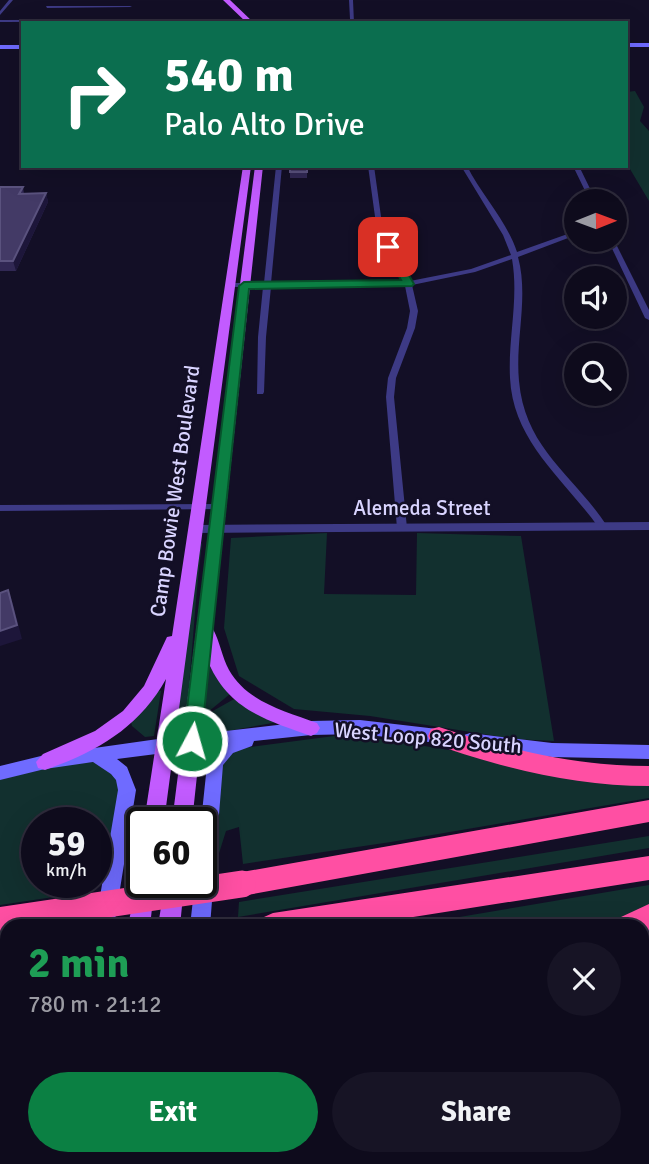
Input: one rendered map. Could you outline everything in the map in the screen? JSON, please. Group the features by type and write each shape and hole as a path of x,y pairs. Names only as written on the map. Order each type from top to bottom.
{"highway":[{"path":"439,736 470,747 591,775 649,776"},
{"path":"7,919 242,884 649,811"},
{"path":"318,919 649,868"}],"main road":[{"path":"217,0 244,21"},
{"path":"226,0 244,21"},
{"path":"628,45 649,45"},
{"path":"0,47 21,47"},
{"name":"Camp Bowie West Boulevard","path":"156,807 196,529 237,286 249,194 247,168"},
{"name":"Camp Bowie West Boulevard","path":"249,194 258,168"},
{"name":"Camp Bowie West Boulevard","path":"184,807 217,529 237,286"},
{"path":"45,762 53,756 76,750 106,735 136,711 152,690 166,661 186,604"},
{"path":"205,625 216,667 236,693 270,713 311,728"},
{"name":"West Loop 820 South","path":"0,773 45,762 165,744 311,728 360,727 552,750 649,752"},
{"path":"201,919 215,765 221,752 234,744 273,732"},
{"path":"94,755 112,762 122,772 127,790 105,919"},
{"path":"140,919 143,898"},
{"path":"171,919 173,898"}],"street":[{"path":"0,14 11,0"},
{"path":"123,21 133,0"},
{"path":"351,0 352,21"},
{"path":"47,7 130,7"},
{"path":"0,21 21,21"},
{"path":"260,392 262,337 279,168"},
{"path":"371,168 380,231 408,284 414,311 390,397 402,528"},
{"path":"465,168 505,232 516,257 520,281 512,370 523,420 539,452 560,479 593,511 602,526"},
{"path":"577,168 587,189"},
{"path":"237,286 408,284 459,275 564,238"},
{"path":"617,252 649,318"},
{"path":"0,508 219,507"},
{"name":"Alemeda Street","path":"196,529 649,526"}],"green space":[{"path":"635,91 644,107 640,121 649,131 649,201 628,166 628,92"},
{"path":"327,533 324,594 416,595 417,533 521,536 554,741 514,739 370,716 294,709 239,676 224,628 231,538"},
{"path":"202,543 184,731 173,733 198,546"},
{"path":"209,666 230,694 208,712 207,730 202,728"},
{"path":"157,690 161,691 154,736 145,737 131,722"},
{"path":"236,698 278,722 211,734 211,712"},
{"path":"334,736 368,737 649,782 649,798 243,864 239,827 226,831 217,860 222,765 236,749"},
{"path":"95,762 121,780 112,837 112,807 21,807 21,898 47,898 0,905 0,779 68,764"},
{"path":"649,836 649,848 238,917 239,902"},
{"path":"649,885 649,907 628,919 447,919"}],"building":[{"path":"290,168 307,168 307,172 290,172"},
{"path":"0,187 23,187 19,194 46,193 13,261 0,261"},
{"path":"8,590 17,625 0,631 0,593"}],"route":[{"path":"192,741 244,286 408,284 388,247"}]}
